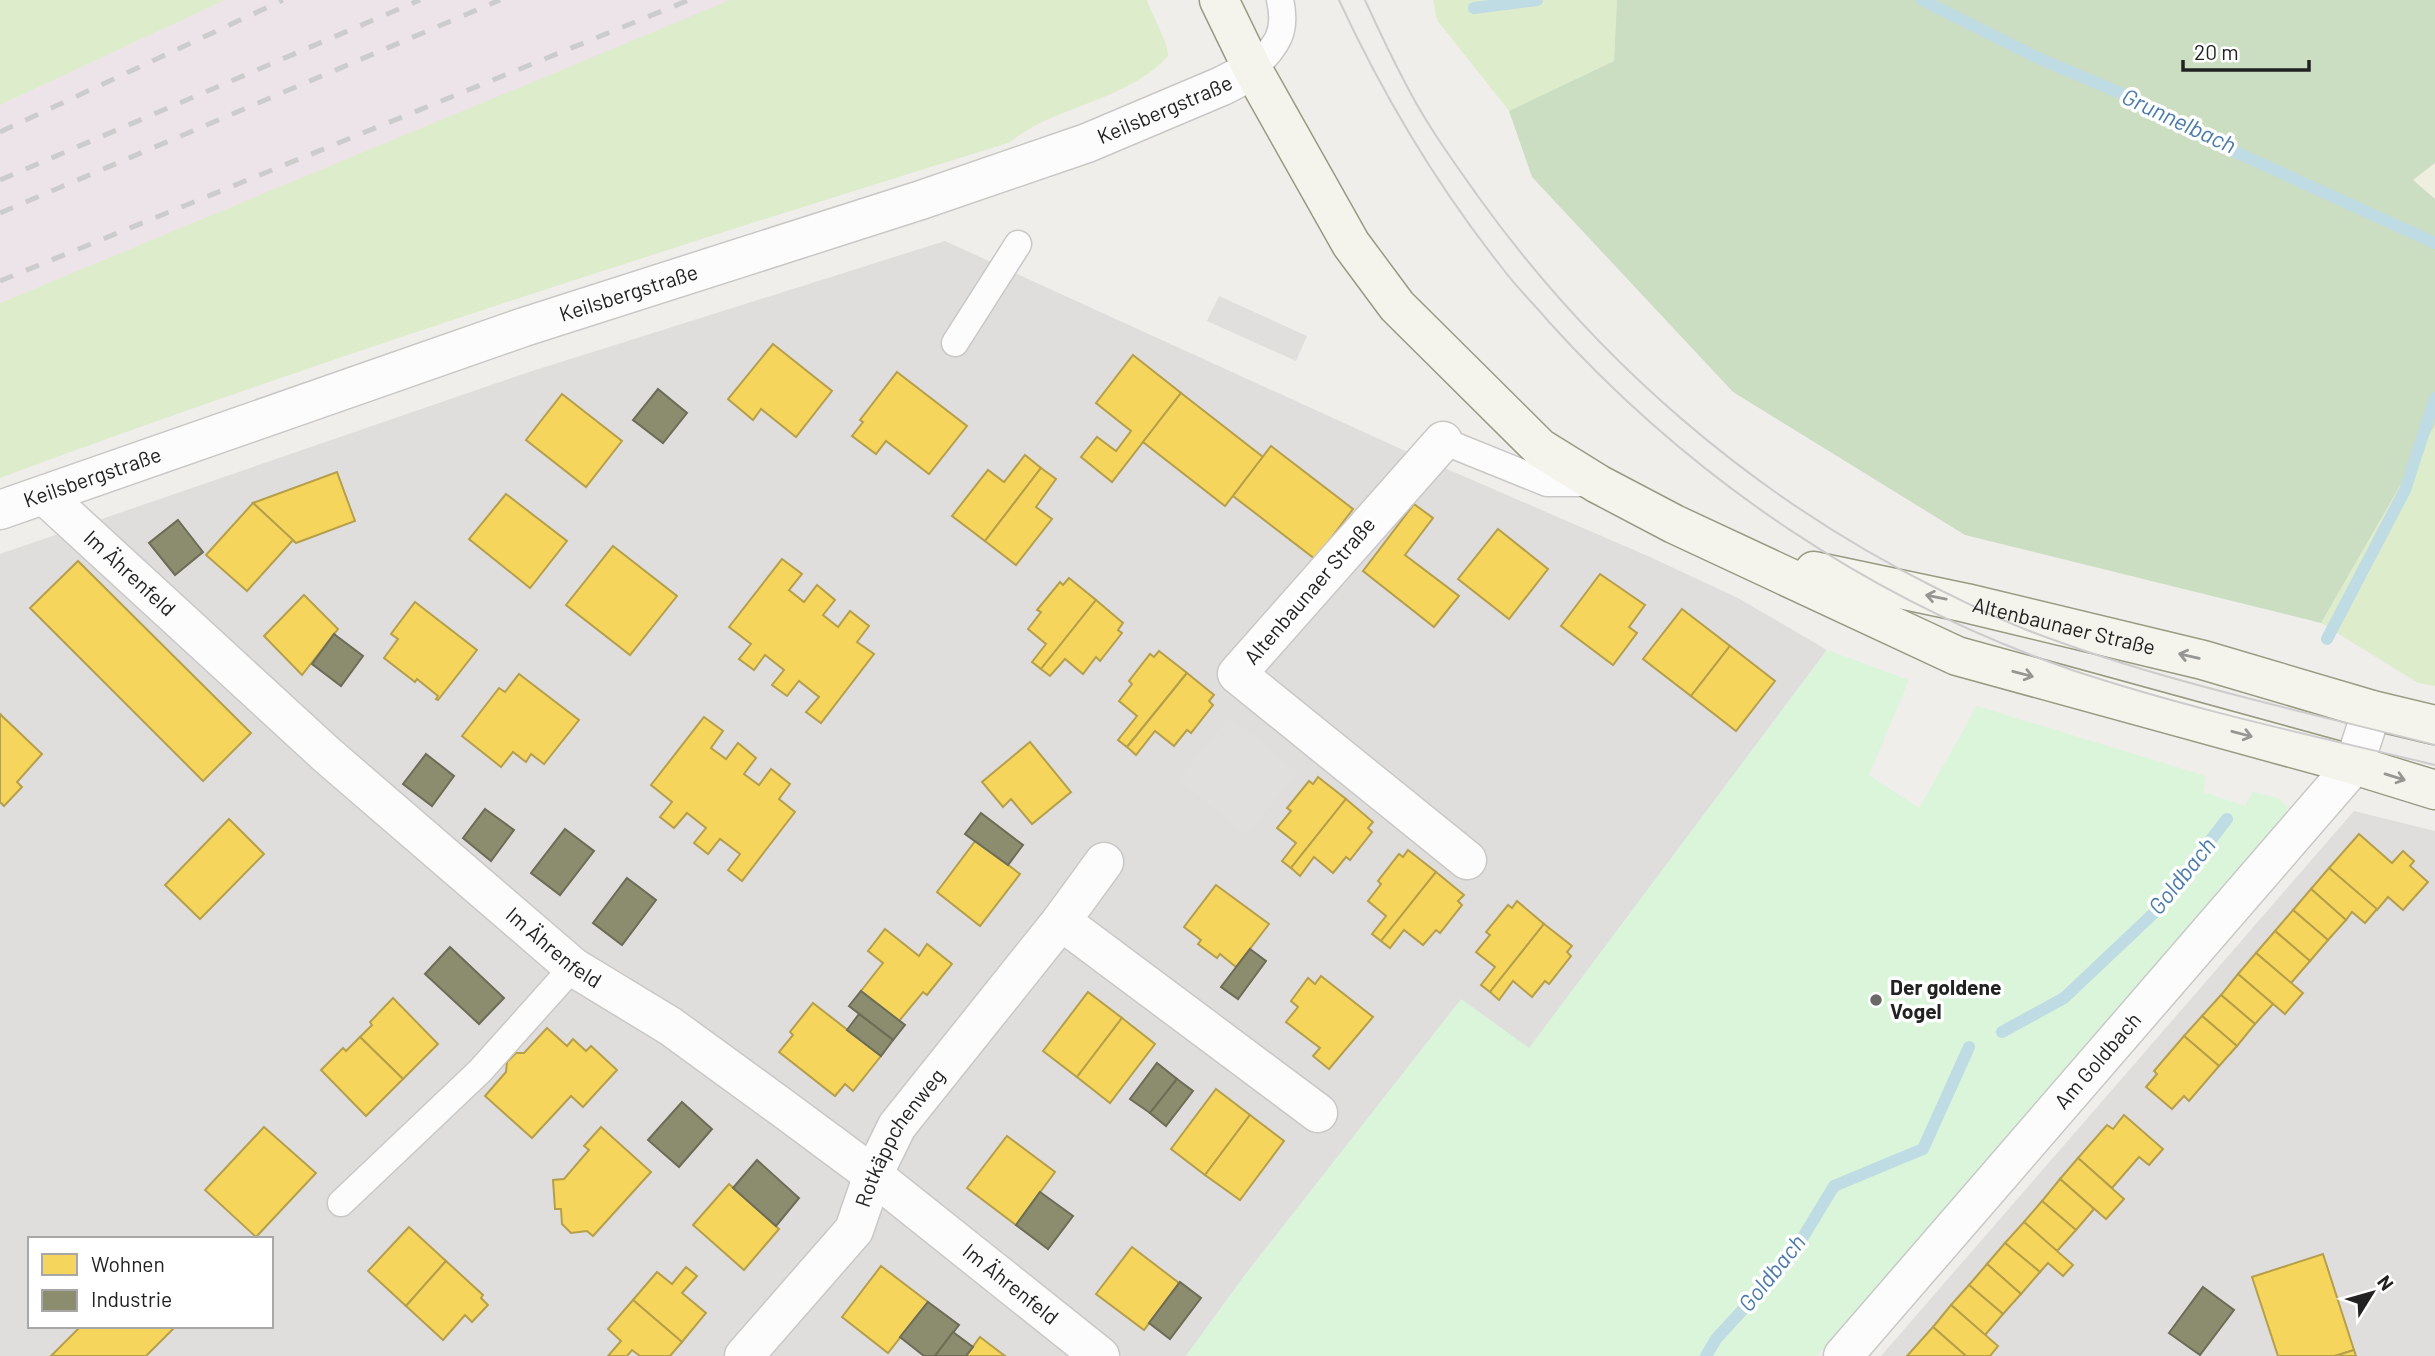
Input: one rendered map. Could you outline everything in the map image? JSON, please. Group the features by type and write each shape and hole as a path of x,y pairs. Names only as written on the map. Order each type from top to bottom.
{"main road":[{"name":"Altenbaunaer Straße","path":"1219,0 1253,70 1352,244 1397,306 1540,448 1598,484 1674,524 1957,656 2354,765 2435,790"},
{"name":"Altenbaunaer Straße","path":"1751,558 1966,603 2203,660 2372,710 2435,725"}],"street":[{"name":"Keilsbergstraße","path":"0,510 524,327 715,268 1065,151 1222,86 1253,70"},
{"name":"Altenbaunaer Straße","path":"1443,441 1237,674 1467,860"},
{"name":"Im Ährenfeld","path":"44,495 327,755 573,967 670,1026 873,1175 1100,1356"},
{"path":"2354,765 2372,710"},
{"name":"Am Goldbach","path":"1843,1356 2354,765"},
{"name":"Rotkäppchenweg","path":"744,1356 854,1230 873,1175 897,1126 1061,921 1104,862"},
{"path":"1061,921 1318,1113"}],"lane":[{"path":"1253,70 1277,44 1283,15 1280,0"},
{"path":"954,343 1018,244"},
{"name":"Altenbaunaer Straße","path":"1443,441 1547,483 1598,484"},
{"path":"341,1203 480,1071 573,967"}],"shaded area":[{"path":"225,0 734,0 0,303 0,105"},
{"path":"945,241 1401,449 1650,557 1738,598 1827,650 1529,1049 1461,1000 1245,1275 1186,1356 0,1356 0,554 526,373"},
{"path":"1219,296 1307,336 1296,361 1207,321"},
{"path":"1230,717 1298,773 1246,835 1179,779"},
{"path":"2354,811 2435,831 2435,1356 1881,1356"}],"green space":[{"path":"0,0 225,0 0,105"},
{"path":"730,0 1147,0 1168,56 1140,79 1036,125 1008,143 502,304 250,389 0,478 0,303"},
{"path":"1433,0 1617,0 1614,61 1509,111 1437,20"},
{"path":"1617,0 2435,0 2435,163 2413,180 2435,199 2435,425 2321,623 1965,535 1733,392 1532,177 1509,111 1614,61"},
{"path":"2435,163 2435,199 2413,180"},
{"path":"2435,425 2435,686 2418,683 2321,623"},
{"path":"1827,650 1909,680 1869,775 1919,808 1977,706 2206,776 2203,792 2245,806 2252,792 2278,798 2287,806 2287,815 1817,1356 1186,1356 1245,1275 1461,999 1529,1048"}],"building: Wohnen":[{"path":"773,344 832,391 796,437 761,409 753,420 728,399"},
{"path":"1133,355 1181,393 1112,482 1081,457 1097,437 1116,451 1131,431 1096,403"},
{"path":"897,372 967,426 929,474 886,441 876,454 852,436 863,422 860,420"},
{"path":"1181,393 1263,457 1225,506 1143,442"},
{"path":"562,394 622,441 586,487 526,440"},
{"path":"1271,446 1353,509 1315,559 1233,496"},
{"path":"1025,455 1041,468 985,541 952,516 988,470 1004,482"},
{"path":"1041,468 1056,479 1036,507 1052,519 1016,565 985,541"},
{"path":"337,472 355,521 296,543 253,503"},
{"path":"506,494 567,541 530,588 469,539"},
{"path":"253,503 293,540 247,591 206,555"},
{"path":"1414,504 1433,518 1405,555 1459,596 1434,627 1363,571"},
{"path":"1498,529 1548,569 1509,619 1458,579"},
{"path":"613,546 677,596 630,655 566,605"},
{"path":"782,559 802,574 789,590 804,602 817,585 835,600 823,615 838,627 850,611 869,626 857,642 874,654 821,723 806,712 819,697 799,681 787,696 772,685 784,670 765,655 754,670 739,659 751,644 729,627"},
{"path":"78,561 251,733 203,781 30,608"},
{"path":"1600,574 1645,605 1629,627 1637,633 1613,665 1561,626"},
{"path":"1069,578 1096,600 1041,669 1032,662 1046,644 1028,629 1041,612 1037,610 1060,582 1063,585"},
{"path":"304,595 338,629 302,675 264,636"},
{"path":"1096,600 1123,623 1118,630 1122,633 1100,661 1096,657 1083,674 1065,659 1050,676 1041,669"},
{"path":"415,602 477,650 438,700 438,696 417,679 415,682 384,658 398,639 391,634"},
{"path":"1682,609 1730,646 1691,696 1643,659"},
{"path":"1730,646 1775,681 1736,731 1691,696"},
{"path":"1159,651 1187,673 1127,747 1118,740 1137,716 1119,701 1132,684 1129,681 1150,654 1154,657"},
{"path":"1187,673 1214,695 1209,701 1213,705 1191,733 1187,730 1174,746 1155,731 1136,755 1127,747"},
{"path":"519,674 579,720 544,764 531,754 526,762 513,752 501,767 462,736 499,688 505,692"},
{"path":"0,714 42,754 17,782 22,787 4,806 0,802"},
{"path":"704,717 723,731 711,748 726,759 738,743 756,758 744,774 759,785 771,769 790,784 779,799 795,812 742,881 728,870 740,854 720,839 708,854 694,843 706,828 687,813 674,828 660,817 672,802 651,785"},
{"path":"1030,742 1071,792 1032,824 1011,799 1003,807 982,782"},
{"path":"1318,777 1346,799 1291,868 1282,861 1296,843 1277,828 1291,811 1287,808 1309,781 1313,784"},
{"path":"1346,799 1373,822 1368,828 1372,832 1350,860 1346,857 1333,873 1314,857 1300,876 1291,868"},
{"path":"229,819 264,854 200,919 165,885"},
{"path":"2359,834 2392,863 2403,851 2414,861 2410,866 2428,882 2403,910 2388,897 2377,910 2329,868"},
{"path":"976,840 1020,874 980,926 937,892"},
{"path":"1408,850 1436,872 1381,941 1372,934 1386,916 1368,901 1381,884 1378,881 1399,854 1403,857"},
{"path":"2329,868 2377,909 2365,923 2352,912 2346,920 2311,889"},
{"path":"1436,872 1464,895 1458,901 1462,905 1440,933 1436,930 1423,945 1404,930 1390,948 1381,941"},
{"path":"1216,885 1269,924 1236,967 1220,954 1217,958 1198,944 1201,940 1184,927"},
{"path":"2311,889 2346,920 2328,940 2293,910"},
{"path":"1517,901 1544,924 1490,992 1481,985 1495,967 1476,952 1490,935 1486,932 1508,905 1512,908"},
{"path":"2293,910 2328,940 2310,961 2275,931"},
{"path":"1544,924 1572,946 1567,952 1571,956 1549,984 1545,981 1532,997 1513,981 1499,1000 1490,992"},
{"path":"885,929 919,956 927,944 952,964 927,995 923,992 899,1021 861,991 883,963 868,951"},
{"path":"2275,931 2310,961 2291,983 2256,953"},
{"path":"2256,953 2303,993 2285,1014 2238,974"},
{"path":"2238,974 2273,1004 2255,1024 2221,995"},
{"path":"1321,976 1373,1017 1329,1069 1313,1056 1320,1048 1286,1022 1298,1007 1291,1001 1308,978 1315,984"},
{"path":"1088,992 1122,1018 1077,1077 1043,1051"},
{"path":"2221,995 2255,1024 2237,1046 2202,1016"},
{"path":"393,998 438,1044 403,1079 360,1037"},
{"path":"813,1003 881,1056 853,1091 845,1084 835,1096 779,1052 793,1035 790,1032"},
{"path":"2202,1016 2237,1046 2219,1066 2184,1036"},
{"path":"1122,1018 1155,1044 1110,1103 1077,1077"},
{"path":"547,1028 567,1046 573,1039 586,1051 591,1046 617,1070 583,1107 571,1096 532,1138 485,1096 506,1072 507,1062 516,1053 524,1053"},
{"path":"2184,1036 2219,1066 2189,1101 2184,1096 2172,1109 2146,1087 2157,1074 2154,1071"},
{"path":"360,1037 403,1079 366,1116 321,1070 343,1048 346,1051"},
{"path":"1216,1089 1250,1115 1205,1175 1171,1149"},
{"path":"1250,1115 1284,1141 1240,1200 1205,1175"},
{"path":"2124,1115 2163,1149 2149,1165 2139,1157 2112,1188 2078,1158 2107,1125 2113,1129"},
{"path":"264,1127 316,1173 256,1237 205,1190"},
{"path":"601,1127 651,1172 593,1236 587,1231 571,1233 562,1224 561,1209 555,1209 553,1180 564,1179 589,1150 584,1146"},
{"path":"1007,1136 1055,1172 1016,1225 967,1188"},
{"path":"2078,1158 2124,1199 2106,1219 2060,1179"},
{"path":"2060,1179 2094,1209 2076,1230 2042,1201"},
{"path":"729,1184 779,1229 744,1270 693,1225"},
{"path":"2042,1201 2076,1230 2057,1251 2024,1222"},
{"path":"2024,1222 2073,1265 2063,1276 2048,1263 2040,1272 2005,1243"},
{"path":"409,1227 446,1261 406,1306 368,1271"},
{"path":"2005,1243 2040,1272 2021,1294 1987,1264"},
{"path":"1132,1247 1179,1283 1144,1330 1096,1294"},
{"path":"2323,1254 2354,1350 2335,1356 2278,1356 2252,1277"},
{"path":"446,1261 483,1295 481,1298 488,1305 472,1322 465,1315 443,1340 406,1306"},
{"path":"1987,1264 2021,1294 2003,1314 1969,1285"},
{"path":"881,1266 928,1302 888,1353 842,1317"},
{"path":"686,1267 697,1276 682,1293 706,1313 682,1342 633,1300 657,1272 672,1284"},
{"path":"1969,1285 2003,1314 1985,1335 1951,1305"},
{"path":"633,1300 682,1342 670,1356 640,1356 632,1350 627,1356 608,1356 621,1341 608,1329"},
{"path":"1951,1305 1998,1346 1990,1356 1966,1356 1933,1327"},
{"path":"1933,1327 1966,1356 1907,1356"},
{"path":"79,1328 174,1328 146,1356 51,1356"},
{"path":"980,1337 1005,1356 966,1356"},
{"path":"2354,1350 2356,1356 2335,1356"}],"building: Industrie":[{"path":"658,389 687,413 663,443 633,420"},
{"path":"178,520 203,552 175,575 149,543"},
{"path":"334,634 363,656 341,686 312,664"},
{"path":"426,754 454,776 432,806 403,784"},
{"path":"485,809 514,830 491,861 463,838"},
{"path":"981,813 1023,845 1008,865 965,834"},
{"path":"565,829 594,851 560,895 531,873"},
{"path":"627,878 656,900 622,945 593,923"},
{"path":"450,947 504,998 479,1024 425,974"},
{"path":"1250,949 1266,961 1238,999 1221,987"},
{"path":"861,991 905,1025 893,1040 849,1006"},
{"path":"859,1014 893,1040 881,1056 847,1030"},
{"path":"1157,1063 1177,1079 1150,1113 1130,1099"},
{"path":"1177,1079 1193,1091 1166,1126 1150,1113"},
{"path":"682,1102 712,1129 679,1167 648,1140"},
{"path":"757,1160 799,1198 776,1226 733,1188"},
{"path":"1040,1192 1073,1216 1048,1249 1016,1225"},
{"path":"1180,1282 1201,1298 1170,1339 1149,1323"},
{"path":"2203,1287 2234,1310 2200,1355 2169,1333"},
{"path":"928,1302 959,1325 935,1356 924,1356 900,1337"},
{"path":"953,1332 973,1347 966,1356 935,1356"}],"waterway":[{"name":"Grunnelbach","path":"1474,8 1537,0"},
{"name":"Grunnelbach","path":"1922,0 2038,58 2125,95 2207,139 2435,243"},
{"name":"Goldbach","path":"2327,639 2405,490 2435,398"},
{"name":"Goldbach","path":"2002,1032 2064,998 2155,912 2227,819"},
{"name":"Goldbach","path":"1706,1356 1716,1339 1791,1257 1834,1186 1923,1149 1969,1047"}],"tram line":[{"path":"1339,0 1374,71 1434,173 1514,283 1604,380 1663,433 1725,484 1790,530 1858,572 1928,610 2000,643 2075,671 2209,710 2435,765"},
{"path":"1365,0 1425,119 1523,256 1626,368 1682,419 1741,467 1803,511 1867,551 1934,587 2027,630 2178,680 2435,745"}],"railway":[{"path":"0,132 283,0"},
{"path":"0,180 420,0"},
{"path":"0,213 500,0"},
{"path":"0,281 689,0"}],"place":[{"name":"Der goldene Vogel","path":"1876,1000"}]}
